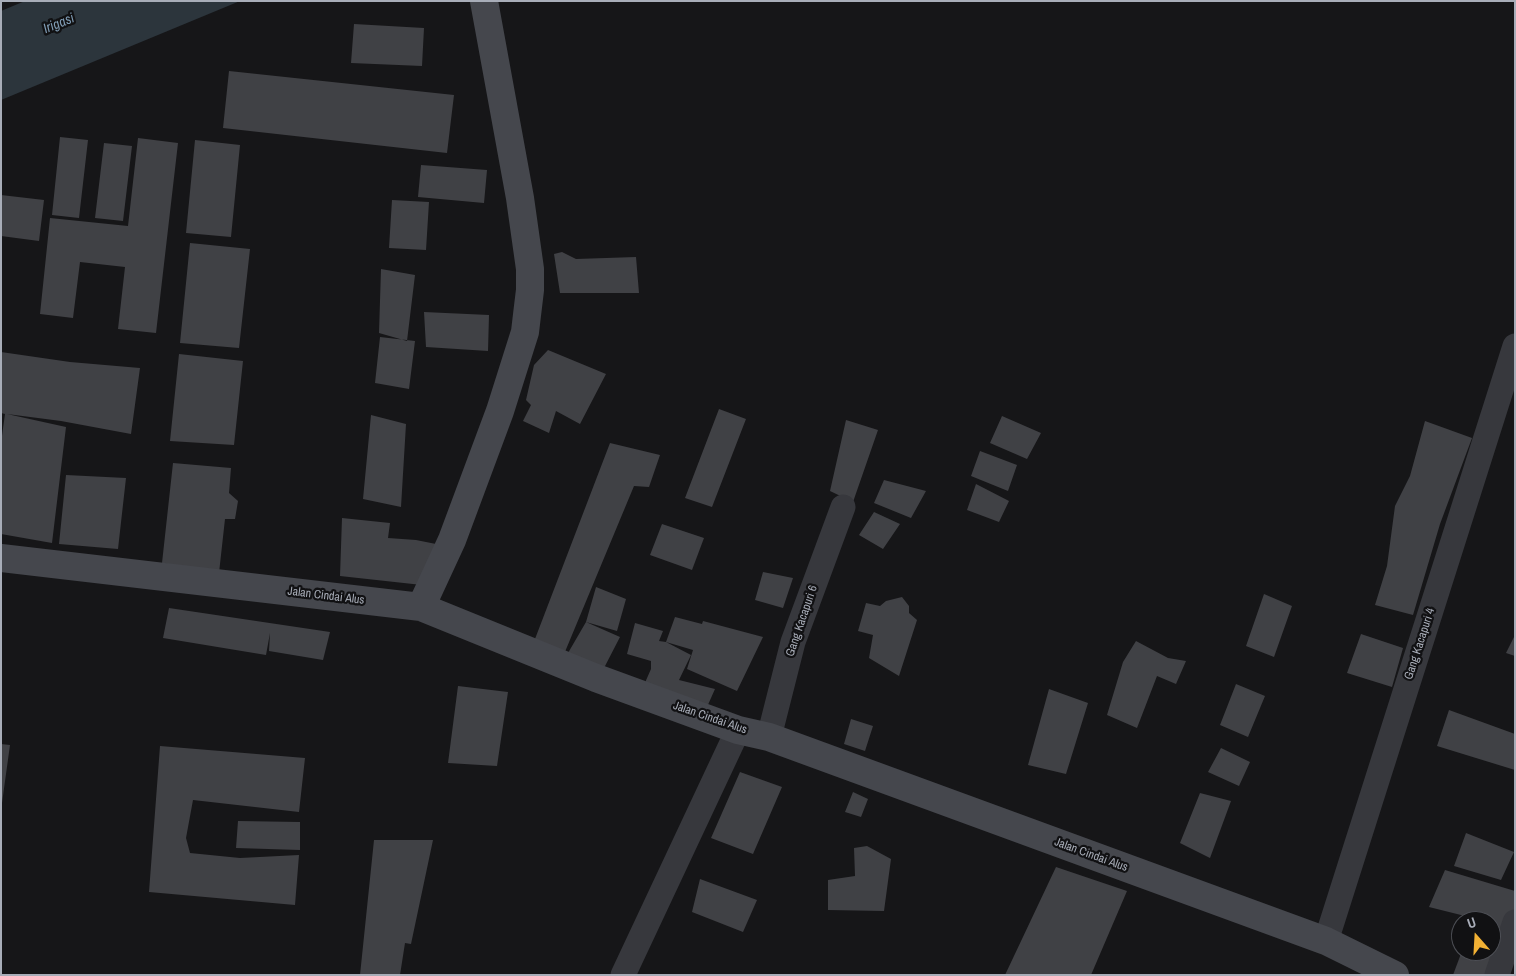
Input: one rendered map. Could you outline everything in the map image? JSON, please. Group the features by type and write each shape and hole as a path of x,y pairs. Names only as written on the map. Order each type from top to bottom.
{"street":[{"path":"421,607 452,540 494,428 525,332 530,290 530,269 524,224 484,1"},
{"name":"Gang Kacapuri 4","path":"1326,941 1515,346"},
{"name":"Gang Kacapuri 6","path":"769,736 794,642 843,507"},
{"name":"Jalan Cindai Alus","path":"1,558 421,607 596,678 738,730 769,736 1326,941 1395,975"},
{"path":"623,975 738,730"},
{"path":"1496,975 1515,922"}],"water":[{"name":"Irigasi","path":"25,1 240,1 1,100 1,11"}],"building":[{"path":"354,24 424,28 422,66 351,63"},
{"path":"229,71 454,95 447,153 223,128"},
{"path":"60,137 88,140 79,218 52,215"},
{"path":"138,138 178,143 156,333 118,329 125,267 80,262 73,318 40,314 50,218 128,226"},
{"path":"195,140 240,145 231,237 186,233"},
{"path":"104,143 132,146 123,221 95,218"},
{"path":"421,165 487,170 484,203 418,197"},
{"path":"1,195 44,200 39,241 1,236"},
{"path":"392,200 429,202 426,250 389,248"},
{"path":"190,243 250,249 239,348 180,343"},
{"path":"562,252 576,259 636,257 639,293 560,293 554,254"},
{"path":"381,269 415,275 407,341 379,333"},
{"path":"424,312 489,315 488,351 426,347"},
{"path":"380,337 415,341 409,389 375,383"},
{"path":"548,350 606,374 580,424 556,411 549,433 523,421 531,405 526,400 534,365"},
{"path":"1,352 70,362 140,368 131,434 61,421 7,414 66,427 52,543 1,534 1,443 5,414 1,413"},
{"path":"179,354 243,361 234,445 170,441"},
{"path":"719,409 746,419 712,507 685,498"},
{"path":"371,415 406,424 401,507 363,499"},
{"path":"1002,416 1041,433 1027,459 990,443"},
{"path":"846,420 878,430 853,502 830,491"},
{"path":"1425,421 1472,438 1440,524 1413,615 1375,605 1387,566 1395,506 1410,476"},
{"path":"610,443 660,455 649,487 634,486 562,659 530,652"},
{"path":"980,451 1017,465 1008,491 971,476"},
{"path":"173,463 231,468 229,493 238,501 235,519 225,519 219,573 162,563"},
{"path":"66,475 126,478 118,549 59,544"},
{"path":"884,480 926,491 911,518 874,503"},
{"path":"976,484 1009,501 999,522 967,510"},
{"path":"874,512 900,524 883,549 859,535"},
{"path":"342,518 390,523 388,538 416,540 441,545 431,586 340,576"},
{"path":"662,524 704,538 692,570 650,555"},
{"path":"763,572 793,578 783,608 755,600"},
{"path":"596,587 626,599 617,631 586,622"},
{"path":"1264,594 1292,606 1274,657 1246,646"},
{"path":"902,597 909,606 909,613 917,620 899,676 869,658 873,635 858,631 866,603 880,606 886,601"},
{"path":"169,608 330,632 323,660 269,651 270,633 266,655 163,638"},
{"path":"675,617 702,624 703,621 763,637 737,691 687,669 693,650 666,642"},
{"path":"586,622 620,637 604,668 568,653"},
{"path":"635,623 663,631 659,641 666,642 691,655 679,680 715,689 703,716 640,694 651,669 651,661 627,654"},
{"path":"1361,634 1403,648 1392,687 1347,673"},
{"path":"1515,635 1515,656 1506,653"},
{"path":"1136,641 1168,658 1186,661 1176,684 1157,676 1137,728 1107,715 1123,662"},
{"path":"1236,684 1265,696 1248,737 1220,725"},
{"path":"458,686 508,692 497,766 448,763"},
{"path":"1049,689 1088,703 1066,774 1028,765"},
{"path":"1449,710 1515,734 1515,770 1437,746"},
{"path":"851,719 873,726 865,751 844,744"},
{"path":"1,744 10,745 2,803 1,803"},
{"path":"160,746 305,758 299,812 193,800 186,838 190,853 240,858 299,855 295,905 149,892"},
{"path":"1221,748 1250,762 1239,786 1208,772"},
{"path":"740,772 782,787 753,854 711,838"},
{"path":"853,792 868,799 861,817 845,812"},
{"path":"1200,793 1231,801 1210,858 1180,843"},
{"path":"238,821 300,822 300,850 236,848"},
{"path":"1466,833 1514,852 1501,880 1454,866"},
{"path":"374,840 433,840 411,944 405,943 400,975 360,975"},
{"path":"867,846 891,859 884,911 828,910 828,880 855,876 854,848"},
{"path":"1056,867 1127,891 1091,975 1005,975"},
{"path":"1445,870 1515,891 1515,922 1501,957 1501,911 1451,912 1429,907"},
{"path":"700,879 757,900 743,932 692,912"},
{"path":"1458,961 1500,961 1494,975 1453,975"}]}
